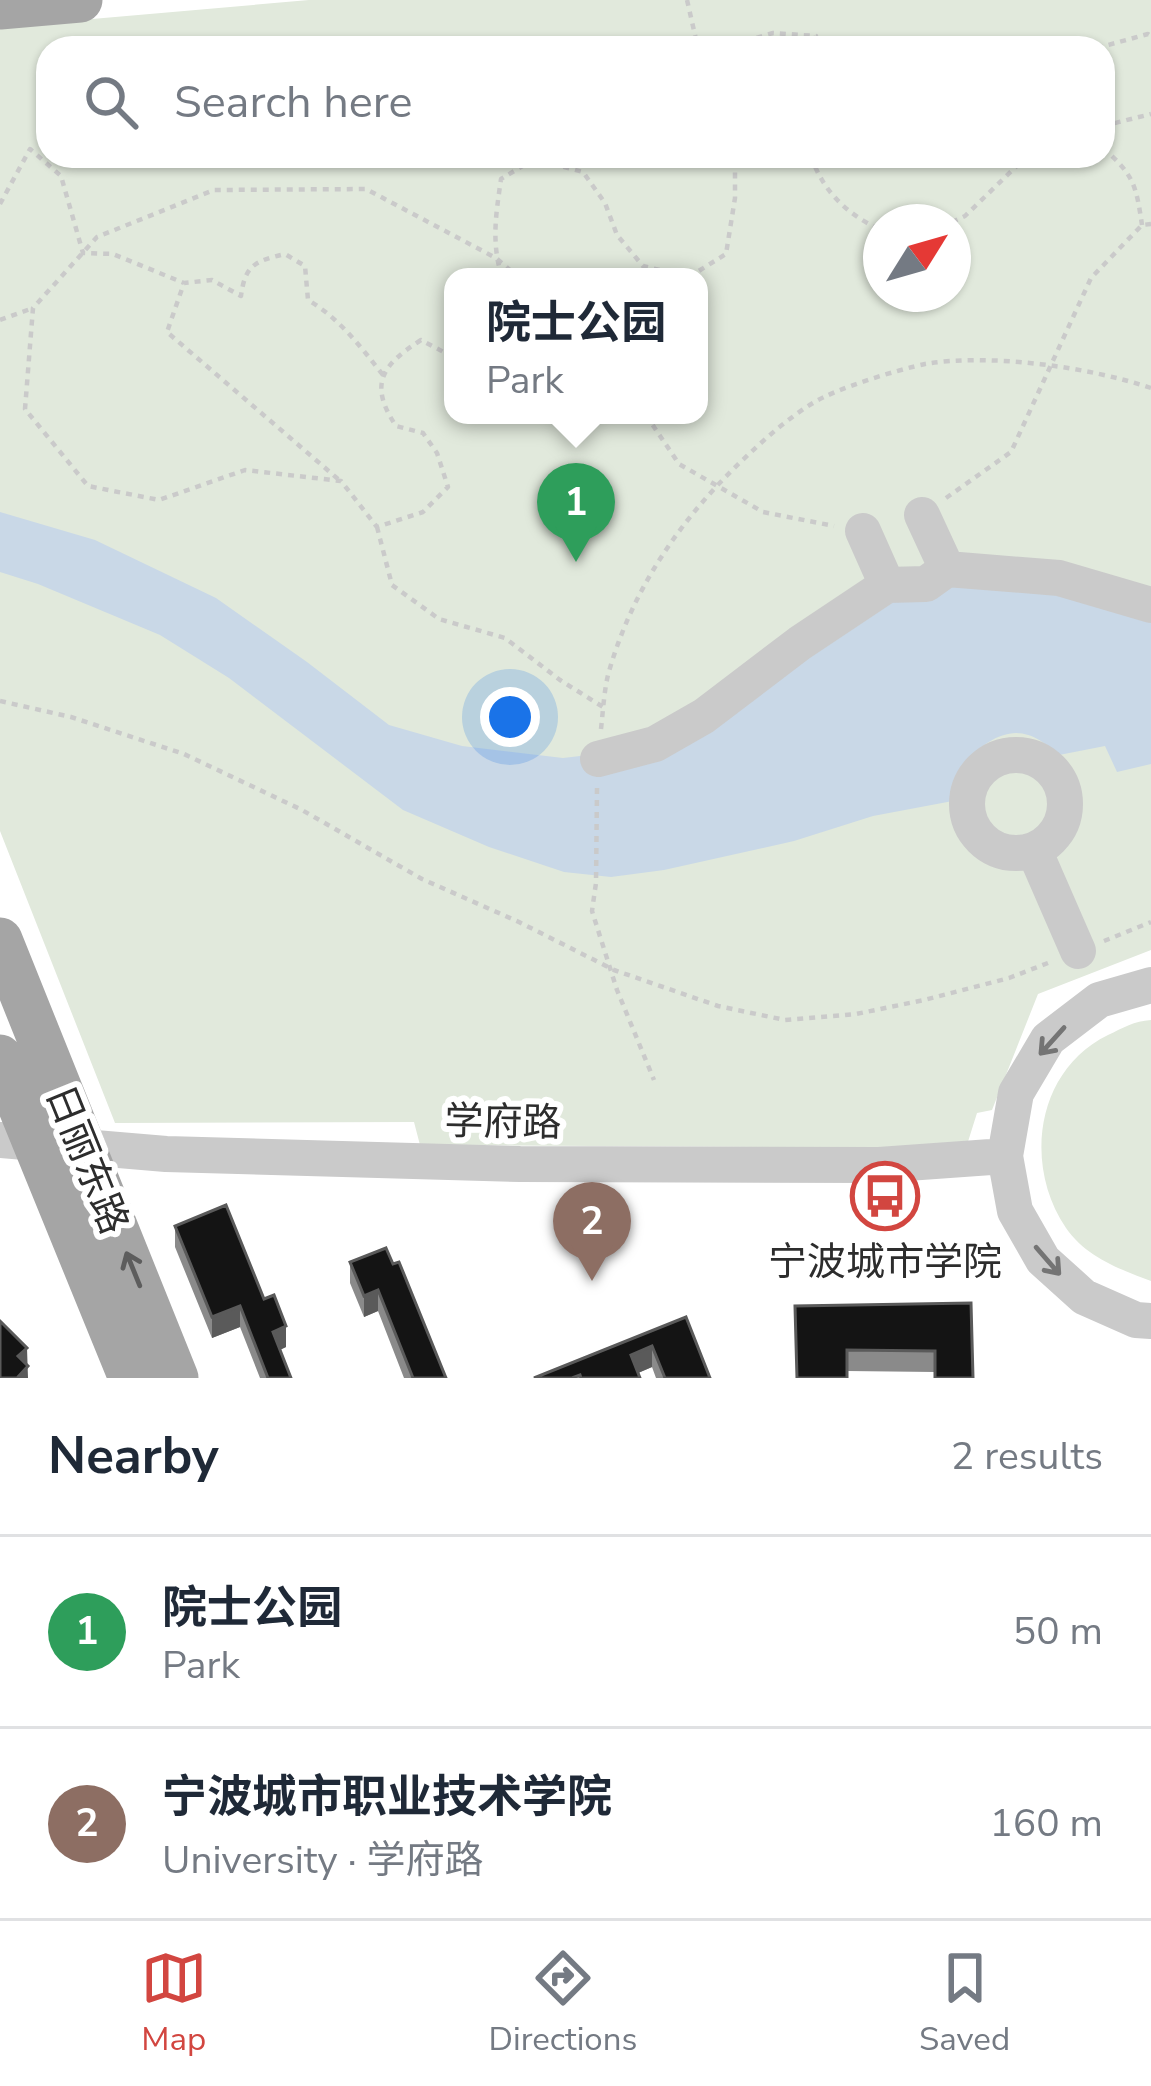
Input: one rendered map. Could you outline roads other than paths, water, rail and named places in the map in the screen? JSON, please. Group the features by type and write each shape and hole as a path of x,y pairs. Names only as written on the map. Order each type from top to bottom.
{"main road":[{"path":"0,7 80,0"},
{"name":"日丽东路","path":"0,940 176,1378"},
{"name":"日丽东路","path":"0,1057 18,1141 131,1378"}],"street":[{"path":"922,515 946,568"},
{"path":"862,531 887,585"},
{"path":"598,766 655,744 704,716 887,585 926,584 946,568 1059,578 1151,605"},
{"path":"1034,850 1078,951"},
{"path":"1151,986 1099,1000 1048,1039 1016,1093 1005,1156 1015,1210 1043,1260 1084,1297 1151,1321"},
{"name":"学府路","path":"18,1141 166,1154 544,1164 879,1165 1005,1156"}],"water":[{"path":"0,512 95,540 216,598 389,725 462,746 563,758 632,750 856,605 975,571 1151,616 1151,764 1117,772 1105,746 1059,755 1034,737 1007,734 989,742 965,764 957,781 958,800 873,816 794,841 664,870 611,877 564,872 489,847 403,810 229,678 160,635 0,572"}],"place":[{"name":"院士公园","path":"576,562"},
{"name":"宁波城市学院","path":"885,1196"},
{"name":"宁波城市职业技术学院","path":"592,1281"}]}
